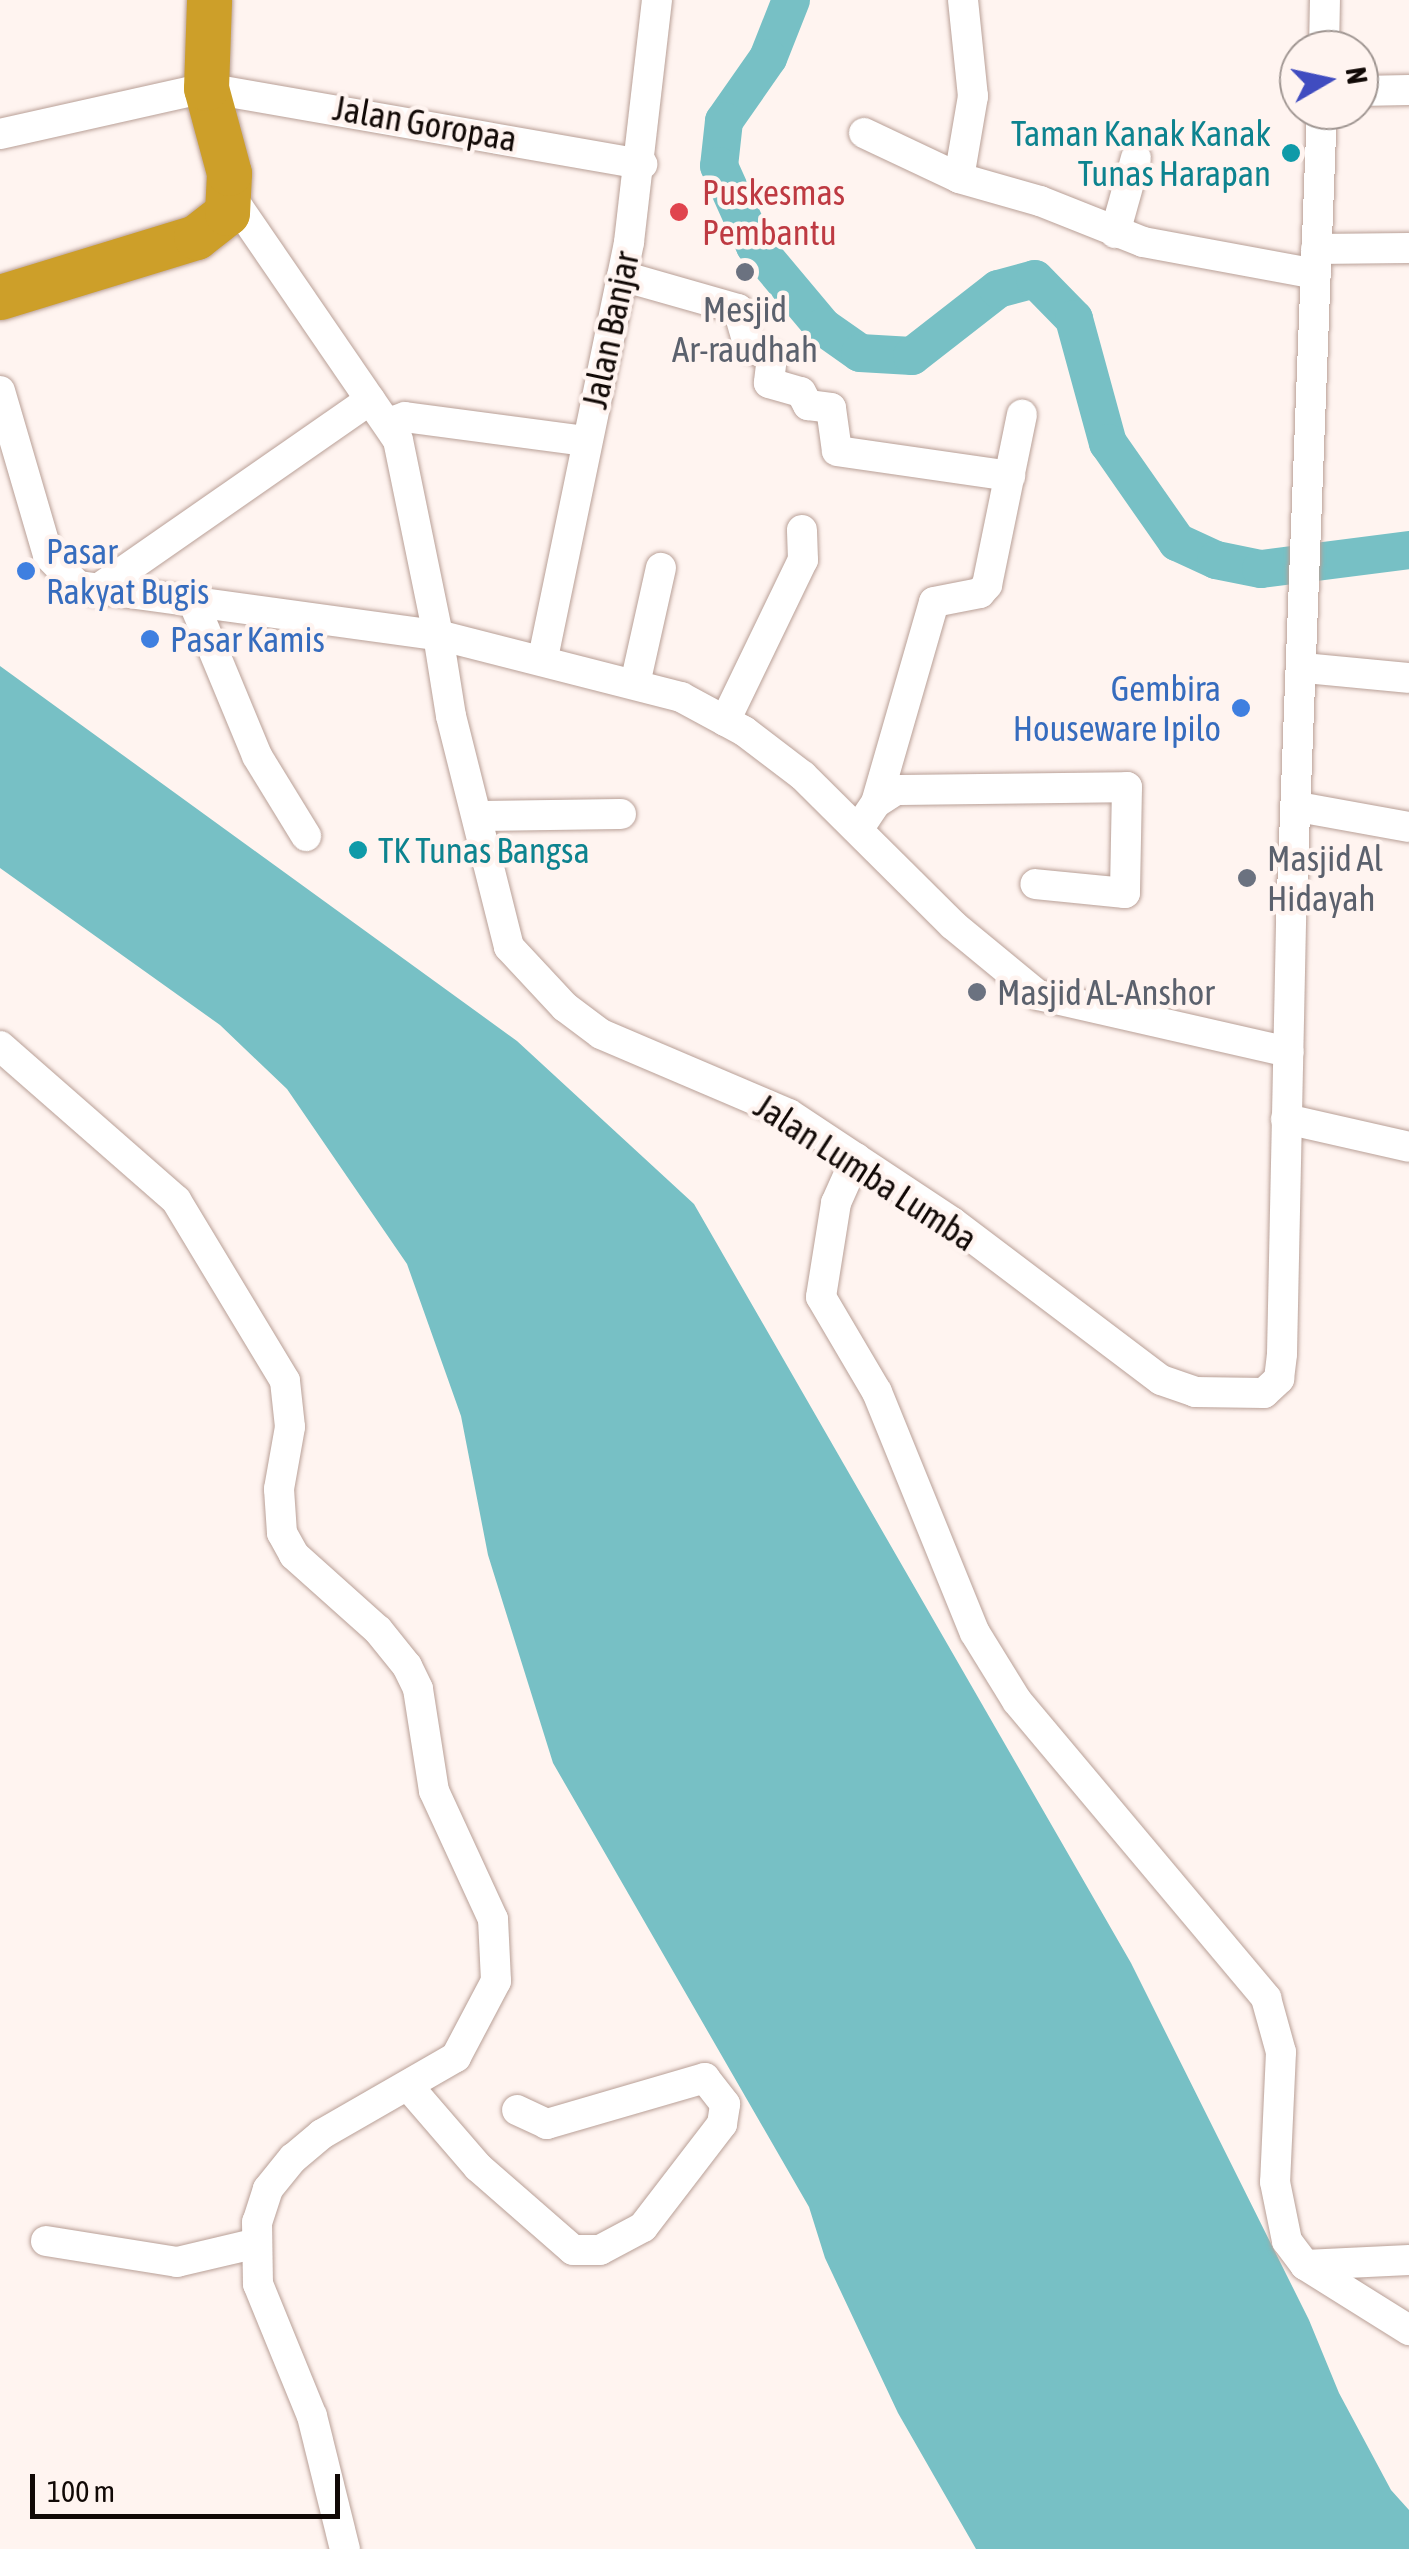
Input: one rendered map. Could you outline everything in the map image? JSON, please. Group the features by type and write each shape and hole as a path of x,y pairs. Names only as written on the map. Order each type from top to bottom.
{"highway":[{"path":"0,297 196,237 222,219 232,198 206,88 209,0"}],"street":[{"name":"Jalan Banjar","path":"544,658 642,164 657,0"},
{"path":"959,178 973,96 962,0"},
{"path":"1324,30 1325,0"},
{"path":"0,134 206,88"},
{"name":"Jalan Goropaa","path":"206,88 642,164"},
{"path":"1379,90 1409,90"},
{"name":"Jalan Lumba Lumba","path":"232,198 398,440 454,729 480,816 509,947 536,982 600,1034 789,1114 952,1222 1146,1371 1178,1388 1248,1396 1272,1390 1281,1372 1286,1119 1321,130"},
{"path":"864,134 959,178 1040,201 1115,233 1219,260 1316,262 1409,248"},
{"path":"1115,233 1136,158"},
{"path":"622,276 738,309 749,348 772,358 770,383 834,412 838,450 1010,476"},
{"path":"0,391 6,435 48,555 66,579 95,591 194,606 438,635 544,658 681,697 725,721 867,816 952,925 1038,995 1289,1052"},
{"path":"95,591 379,411 586,442"},
{"path":"867,816 934,602 980,593 986,585 1022,415"},
{"path":"725,721 803,560 802,530"},
{"path":"635,684 661,568"},
{"path":"194,606 257,756 306,836"},
{"path":"1305,668 1409,678"},
{"path":"867,816 904,789 1127,787 1125,893 1035,884"},
{"path":"1298,808 1409,826"},
{"path":"480,816 621,814"},
{"path":"0,1046 185,1213 289,1392 278,1508 286,1544 378,1630 418,1689 428,1773 487,1895 499,1966 487,2007 456,2057 322,2134 293,2158 268,2188 254,2244 258,2284 312,2416 345,2549"},
{"path":"1286,1119 1409,1147"},
{"path":"856,1158 828,1237 820,1276 825,1309 877,1392 987,1658 1266,1998 1280,2052 1277,2199 1288,2241 1305,2265 1409,2330"},
{"path":"409,2087 478,2167 574,2250 600,2250 643,2226 722,2124 724,2104 705,2078 547,2124 517,2110"},
{"path":"46,2241 176,2262 254,2244"},
{"path":"1305,2265 1409,2260"}],"water":[{"path":"0,666 517,1041 694,1204 1131,1963 1309,2320 1339,2393 1391,2490 1409,2510 1409,2549 976,2549 898,2413 825,2258 809,2207 553,1763 488,1555 461,1416 407,1264 287,1089 220,1025 0,868"}],"waterway":[{"path":"791,0 768,58 724,121 719,166 755,246 823,327 860,353 912,356 998,289 1035,279 1074,319 1108,443 1177,542 1216,560 1261,569 1409,550"}],"place":[{"name":"Taman Kanak Kanak Tunas Harapan","path":"1291,153"},
{"name":"Puskesmas Pembantu","path":"679,212"},
{"name":"Mesjid Ar-raudhah","path":"745,272"},
{"name":"Pasar Rakyat Bugis","path":"26,571"},
{"name":"Pasar Kamis","path":"150,639"},
{"name":"Gembira Houseware Ipilo","path":"1241,708"},
{"name":"TK Tunas Bangsa","path":"358,850"},
{"name":"Masjid Al Hidayah","path":"1247,878"},
{"name":"Masjid AL-Anshor","path":"977,992"}]}
